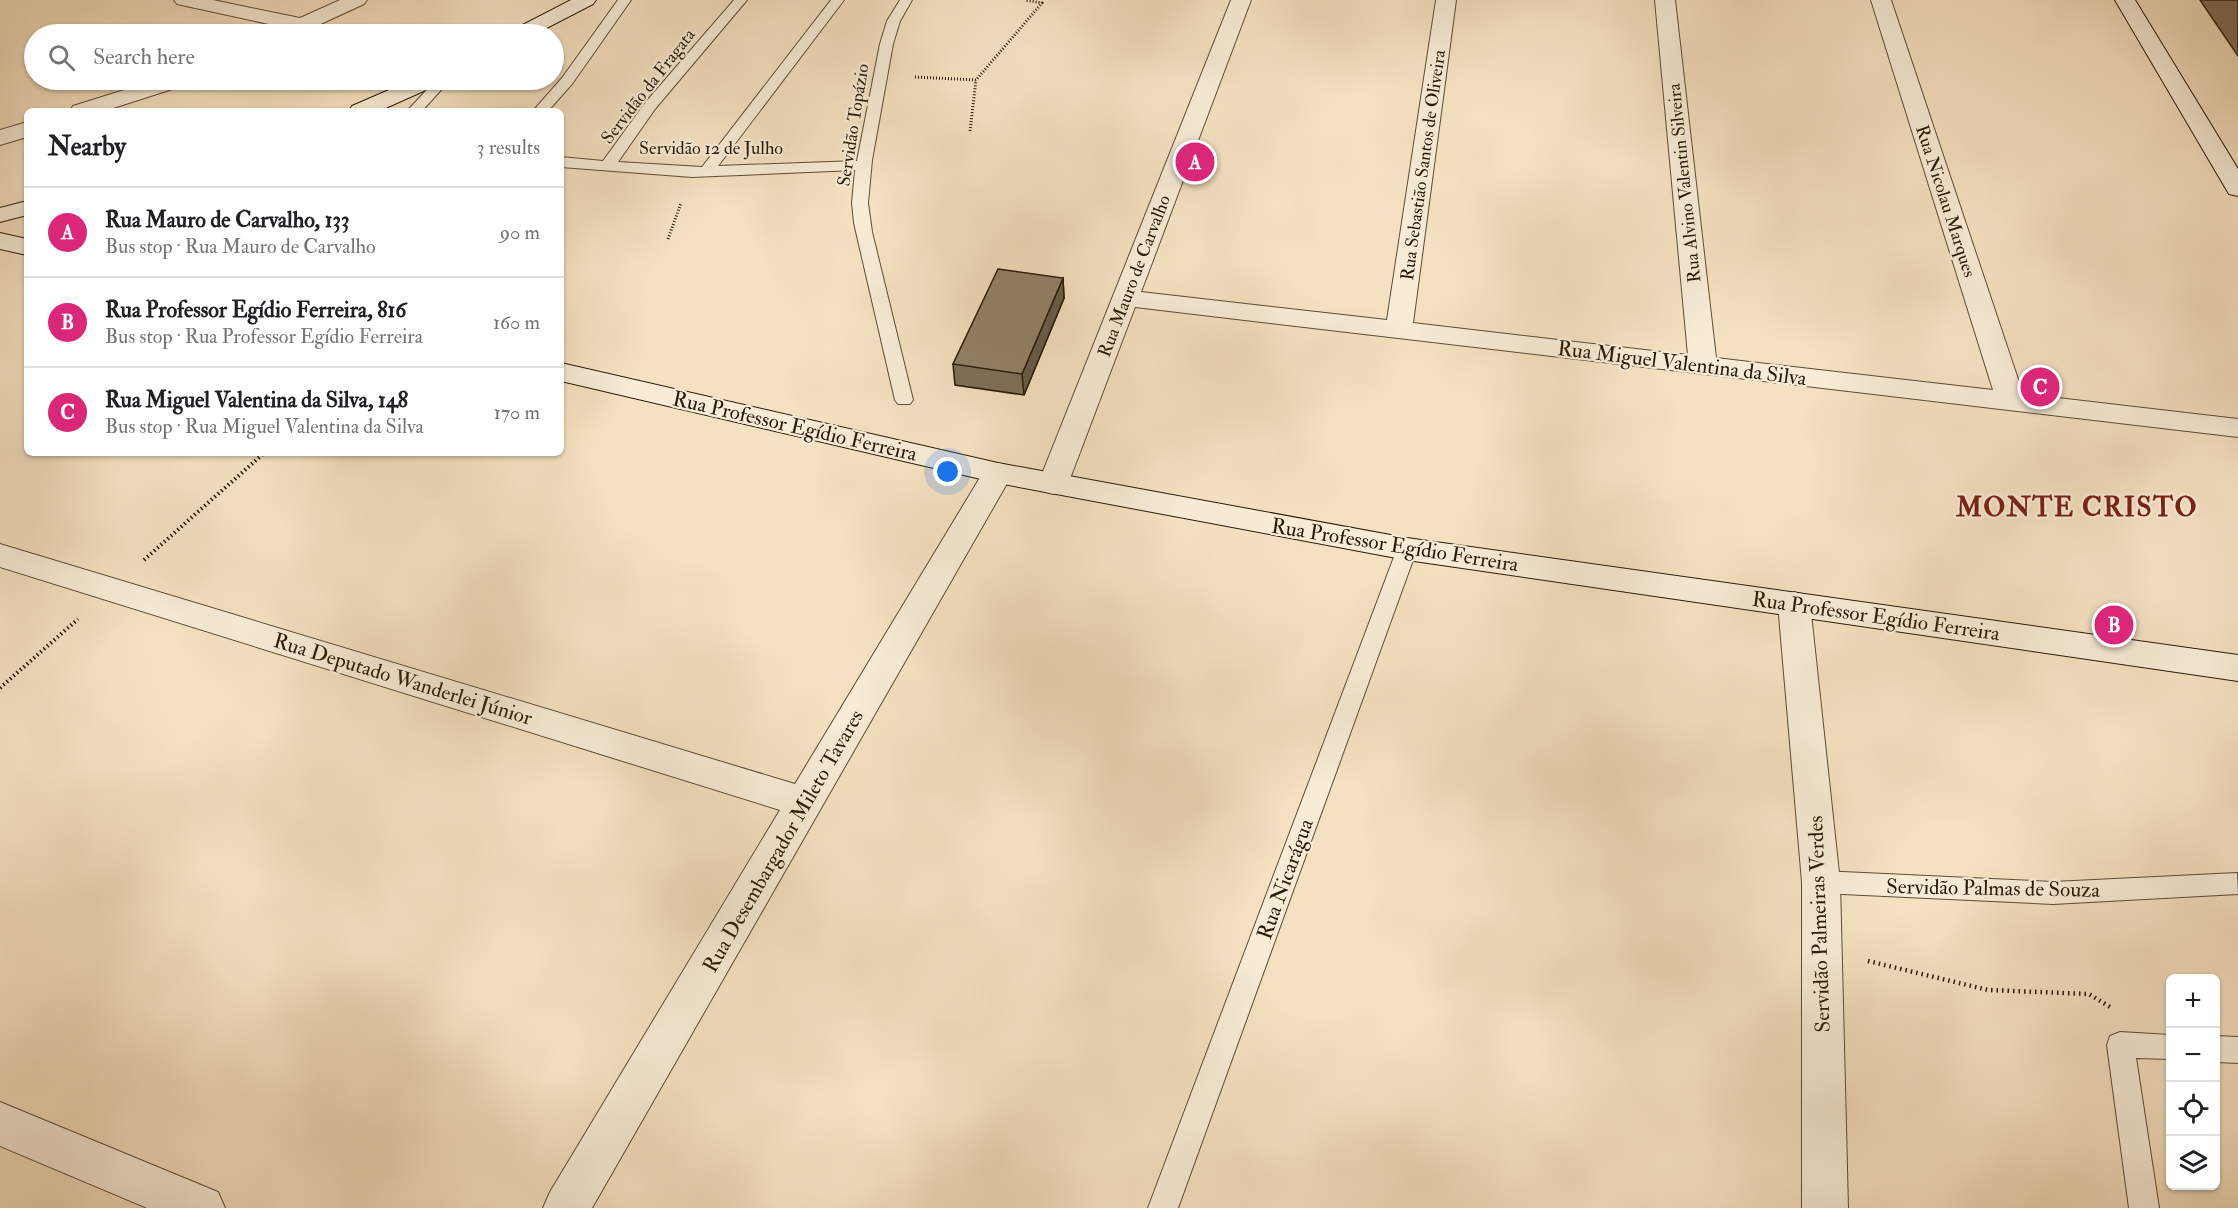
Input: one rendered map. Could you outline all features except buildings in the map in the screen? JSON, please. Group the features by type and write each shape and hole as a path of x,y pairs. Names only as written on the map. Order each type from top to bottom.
{"street":[{"path":"184,0 297,24"},
{"path":"304,24 357,0"},
{"path":"539,24 586,0"},
{"name":"Rua Mauro de Carvalho","path":"1053,484 1241,0"},
{"name":"Rua Sebastião Santos de Oliveira","path":"1399,330 1446,0"},
{"name":"Rua Alvino Valentin Silveira","path":"1665,0 1703,365"},
{"name":"Rua Nicolau Marques","path":"1881,0 2011,401"},
{"path":"2125,0 2238,189"},
{"path":"90,108 146,90"},
{"path":"367,108 407,90"},
{"path":"0,114 24,121"},
{"path":"0,138 24,130"},
{"path":"0,215 24,209"},
{"path":"0,241 24,246"},
{"name":"Rua Miguel Valentina da Silva","path":"1125,298 2238,428"},
{"name":"Rua Professor Egídio Ferreira","path":"564,373 998,473 1407,549 2238,668"},
{"name":"Rua Desembargador Mileto Tavares","path":"566,1208 998,473"},
{"name":"Rua Deputado Wanderlei Júnior","path":"0,555 806,803"},
{"name":"Servidão Palmeiras Verdes","path":"1794,604 1821,882 1825,1208"},
{"path":"0,1124 202,1208"}],"lane":[{"path":"564,82 625,0"},
{"name":"Servidão da Fragata","path":"607,166 650,106 741,0"},
{"path":"707,171 838,0"},
{"name":"Servidão Topázio","path":"904,400 875,276 862,233 862,165 890,28 906,0"},
{"path":"417,108 434,90"},
{"path":"542,108 558,90"},
{"name":"Servidão 12 de Julho","path":"564,162 707,171 862,165"},
{"name":"Rua Nicarágua","path":"1163,1208 1407,549"},
{"name":"Servidão Palmas de Souza","path":"1821,882 2053,893 2237,884"},
{"path":"2144,1208 2120,1045 2166,1047"},
{"path":"2220,1049 2238,1050"}],"path":[{"path":"970,131 976,80 1042,3 1025,0"},
{"path":"881,75 976,80"},
{"path":"1823,949 1988,990 2089,994 2109,1004 2120,1045"}],"place":[{"name":"Rua Mauro de Carvalho, 133","path":"1195,162"},
{"name":"Rua Miguel Valentina da Silva, 148","path":"2040,387"},
{"name":"Rua Professor Egídio Ferreira, 816","path":"2114,625"}],"district":[{"name":"MONTE CRISTO","path":"2077,507"}]}
